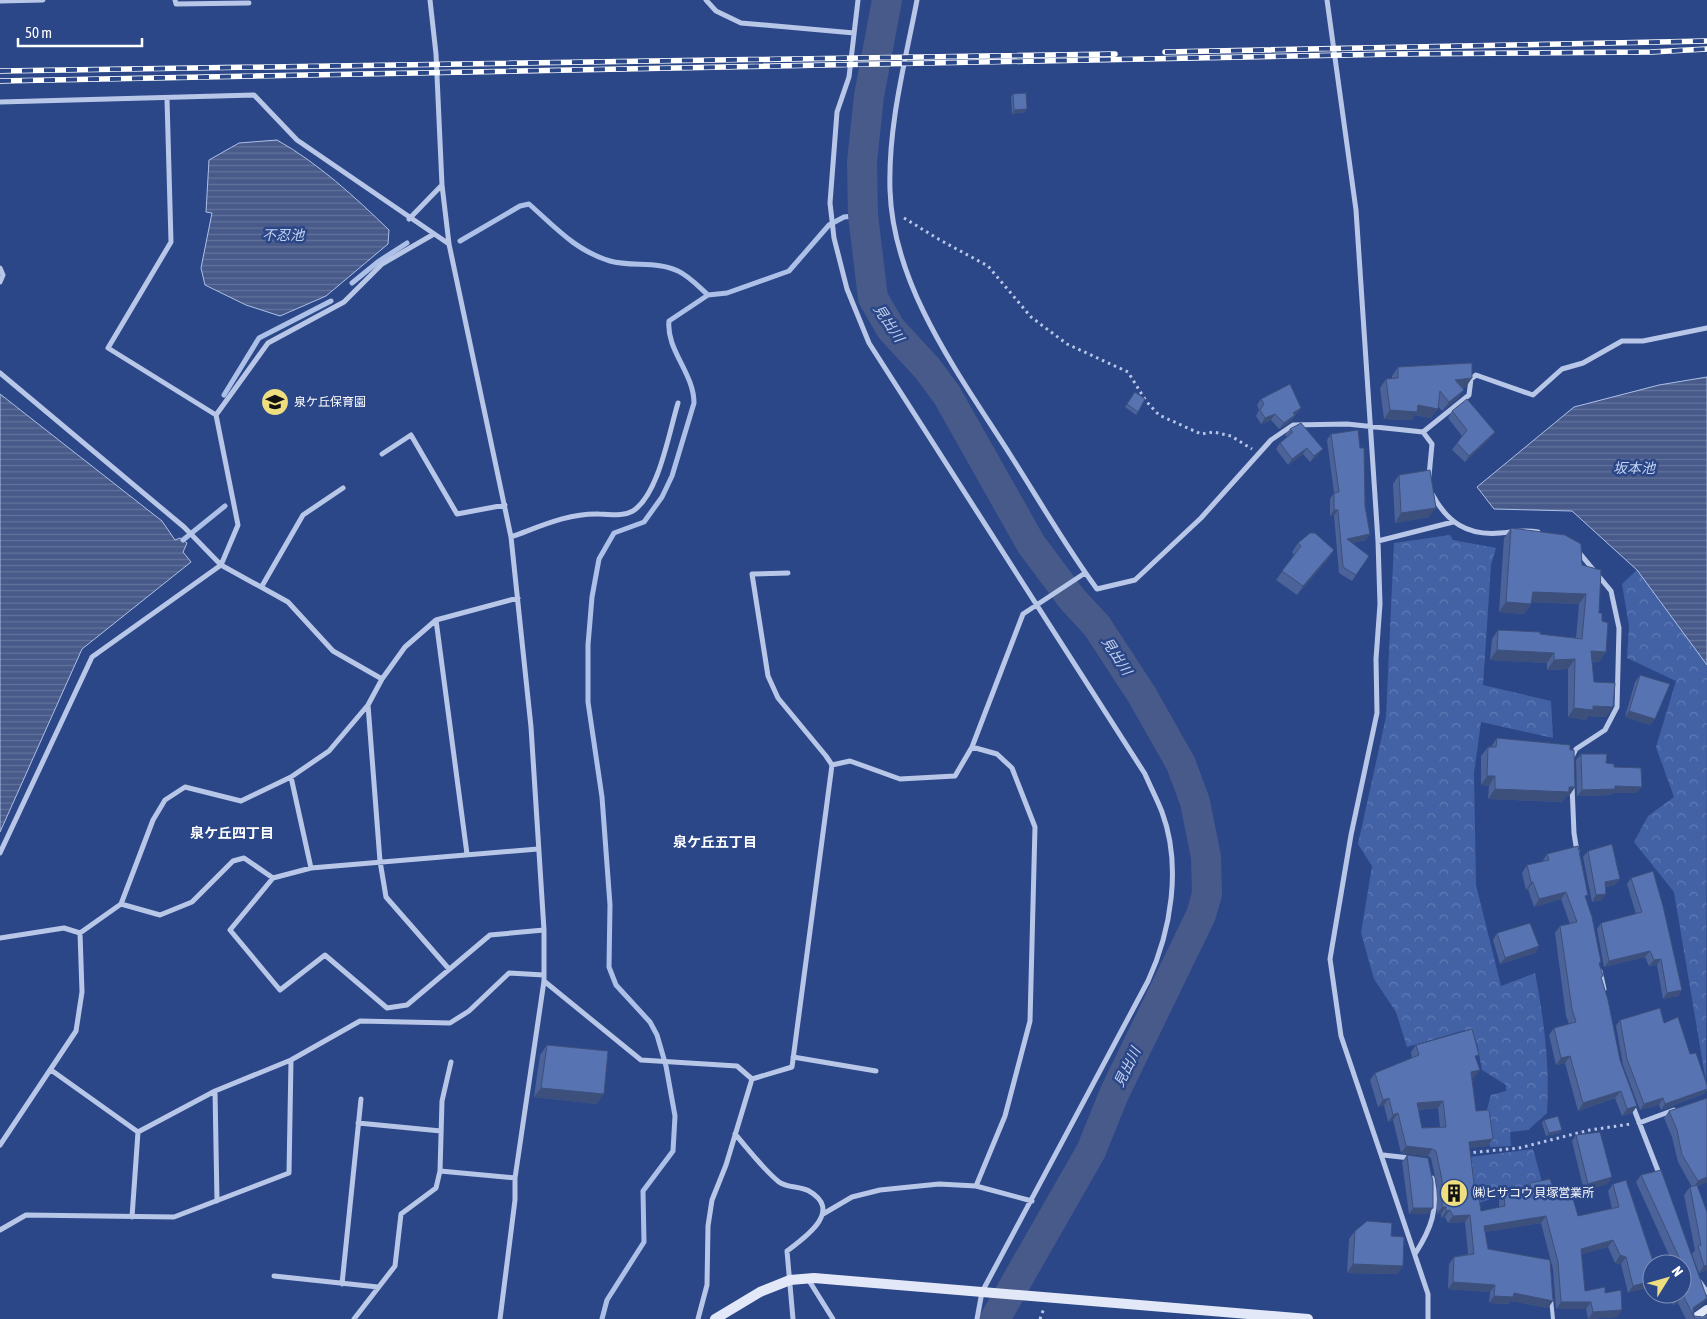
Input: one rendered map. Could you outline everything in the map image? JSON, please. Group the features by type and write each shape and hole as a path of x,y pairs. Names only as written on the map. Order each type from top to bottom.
{"street":[{"path":"0,1 42,0"},
{"path":"175,0 176,4 249,3"},
{"path":"430,0 436,54 442,185 449,244 511,537 531,727 544,930 544,978 515,1178 515,1200 500,1319"},
{"path":"706,0 716,11 741,23 854,33"},
{"path":"858,0 849,77 837,112 830,203 834,238 848,289 869,343 1144,774 1163,813 1170,848 1172,876 1169,918 1161,952 1148,981 982,1292 977,1319"},
{"path":"917,0 907,45 891,140 892,210 909,277 935,336 1097,589 1135,580 1201,518 1271,440 1293,425 1347,424 1423,432 1468,395 1471,379 1476,375 1533,395 1562,369 1583,363 1622,341 1643,341 1707,328"},
{"path":"1327,0 1356,210 1378,541 1380,604 1376,659 1377,713 1351,835 1330,959 1341,1036 1383,1155 1428,1294 1428,1319"},
{"path":"0,102 168,99 254,95 296,140 409,219 449,244"},
{"path":"0,853 92,658 220,565 238,525 216,415 108,348 171,242 168,99"},
{"path":"409,219 442,185"},
{"path":"216,415 268,343 344,302 382,264 434,234"},
{"path":"0,268 4,275 0,282"},
{"path":"0,373 184,527 220,565 262,586 288,602 333,651 382,679"},
{"path":"511,537 573,516 619,516 632,511 646,499 656,478 678,403"},
{"path":"1423,432 1432,444 1428,478 1431,492 1441,510 1453,522 1477,533 1500,533 1523,529 1541,533"},
{"path":"382,454 411,435 457,514 505,505"},
{"path":"262,586 303,515 343,488"},
{"path":"1378,541 1453,522"},
{"path":"1570,546 1576,549 1611,592 1619,628 1616,707 1605,730 1576,749 1572,758 1572,767"},
{"path":"752,1079 792,1066 832,766 826,756 778,698 768,676 752,574 788,573"},
{"path":"832,766 850,761 900,779 956,776 972,747 1023,614 1085,573"},
{"path":"80,933 121,904 153,820 165,800 185,787 241,801 291,777 329,751 368,705 382,679 405,647 436,620 518,598"},
{"path":"436,620 467,854"},
{"path":"368,705 380,862 386,897 449,969"},
{"path":"972,747 996,754 1012,768 1035,827 1030,1020 1005,1116 976,1186"},
{"path":"291,777 311,868"},
{"path":"1572,777 1574,834 1580,863"},
{"path":"538,849 311,868 273,878 230,930 280,990 325,955 388,1008 407,1005 490,935 544,930"},
{"path":"121,904 160,915 192,902 233,861 244,858 273,878"},
{"path":"0,938 64,928 80,933"},
{"path":"0,1145 76,1032 82,992 80,933"},
{"path":"1598,960 1606,998"},
{"path":"138,1132 215,1091 291,1060 360,1021 450,1023 469,1011 509,973 544,978 641,1060 737,1066 752,1079"},
{"path":"793,1057 876,1071"},
{"path":"0,1230 26,1215 174,1217 288,1174 291,1060"},
{"path":"354,1319 395,1266 401,1214 436,1188 440,1171 442,1101 451,1062"},
{"path":"51,1070 138,1132"},
{"path":"698,1319 707,1285 708,1226 712,1200 752,1079"},
{"path":"215,1091 217,1201"},
{"path":"1629,1095 1663,1185"},
{"path":"342,1284 361,1099"},
{"path":"1639,1123 1682,1107"},
{"path":"358,1123 441,1131"},
{"path":"132,1217 138,1132"},
{"path":"735,1134 780,1184 809,1191 821,1202 823,1214"},
{"path":"1383,1155 1418,1159"},
{"path":"1415,1254 1430,1229 1434,1213 1434,1186 1429,1169"},
{"path":"440,1171 515,1178"},
{"path":"793,1319 787,1251 815,1229 823,1214 852,1197 880,1190 938,1184 976,1186 1032,1201"},
{"path":"1694,1274 1707,1292"},
{"path":"274,1276 378,1287"},
{"path":"808,1278 833,1319"},
{"path":"716,1319 760,1292 790,1280 808,1278 1308,1319"},
{"path":"1694,1319 1707,1310"}],"lane":[{"path":"1551,1296 1553,1319"}],"path":[{"path":"892,210 940,240 988,266 1031,317 1067,344 1120,366 1128,372 1146,401 1158,415 1201,434 1214,432 1231,436 1259,453"},
{"path":"1460,1155 1519,1148 1590,1130 1639,1123"}],"green space":[{"path":"1450,535 1453,540 1496,548 1491,565 1483,685 1551,701 1553,738 1481,722 1474,773 1476,885 1501,986 1535,973 1546,1043 1548,1077 1547,1113 1528,1130 1510,1132 1511,1146 1490,1147 1486,1113 1491,1095 1506,1091 1506,1085 1482,1070 1477,1043 1465,1030 1407,1047 1396,1012 1374,979 1361,933 1372,866 1358,844 1386,717 1394,543"},
{"path":"1637,570 1707,665 1706,1082 1674,892 1634,842 1648,816 1674,797 1656,747 1676,681 1627,658 1629,626 1622,584"},
{"path":"1533,1149 1542,1182 1476,1204 1469,1168 1472,1167 1470,1157"}],"water":[{"name":"不忍池","path":"277,140 321,170 389,230 388,244 326,296 280,316 246,305 205,285 201,268 212,213 206,212 209,160 239,143"},
{"name":"坂本池","path":"1707,377 1707,665 1637,570 1572,511 1494,509 1477,487 1574,407 1659,385"},
{"path":"0,394 162,521 175,540 180,538 187,543 183,552 191,562 82,649 0,832"}],"building":[{"path":"1026,93 1027,109 1014,110 1013,94"},
{"path":"1472,363 1472,378 1455,380 1464,390 1449,402 1440,391 1438,409 1418,405 1417,412 1390,410 1386,379 1398,378 1398,367"},
{"path":"1290,384 1301,408 1293,413 1295,415 1284,423 1275,414 1265,418 1260,410 1264,404 1261,399"},
{"path":"1135,392 1145,399 1138,412 1127,404"},
{"path":"1467,399 1495,432 1469,456 1457,443 1467,430 1452,411"},
{"path":"1301,423 1323,449 1314,456 1307,448 1292,459 1280,443 1293,432 1290,429"},
{"path":"1358,430 1360,448 1364,448 1365,506 1370,534 1347,539 1369,556 1356,575 1343,567 1338,510 1334,510 1334,493 1339,492 1331,434"},
{"path":"1430,470 1436,508 1401,513 1399,475"},
{"path":"1511,528 1565,535 1581,544 1582,565 1601,570 1599,613 1602,613 1602,621 1608,623 1606,652 1591,651 1594,682 1615,683 1613,707 1593,706 1593,710 1574,708 1575,659 1554,660 1554,653 1497,650 1498,630 1540,632 1540,634 1582,639 1586,594 1533,592 1531,604 1506,602"},
{"path":"1310,533 1315,533 1334,550 1303,586 1282,571 1301,546 1298,543"},
{"path":"1640,675 1670,684 1655,719 1629,711"},
{"path":"1497,738 1570,745 1570,750 1574,750 1575,787 1569,787 1569,792 1495,789 1495,776 1487,776 1488,747 1496,747"},
{"path":"1581,754 1607,754 1606,763 1614,764 1614,767 1641,768 1642,787 1615,786 1615,789 1582,790"},
{"path":"1612,844 1620,879 1605,882 1606,894 1596,895 1588,851"},
{"path":"1578,846 1588,895 1585,896 1592,917 1601,962 1599,963 1603,976 1601,977 1608,1000 1620,1060 1637,1106 1627,1109 1621,1091 1583,1103 1570,1056 1561,1058 1554,1028 1576,1022 1572,1009 1560,926 1577,922 1566,892 1539,899 1533,882 1531,882 1527,865 1549,860 1547,854"},
{"path":"1653,871 1682,990 1667,993 1661,959 1654,960 1650,951 1609,961 1601,923 1642,912 1631,878"},
{"path":"1530,923 1539,946 1505,958 1497,933"},
{"path":"1660,1008 1664,1023 1678,1017 1690,1054 1696,1053 1707,1089 1665,1104 1663,1098 1644,1104 1627,1059 1620,1020"},
{"path":"1472,1029 1479,1055 1475,1056 1480,1070 1471,1072 1476,1111 1489,1110 1493,1139 1469,1142 1475,1192 1478,1191 1481,1211 1505,1206 1504,1193 1531,1188 1530,1183 1550,1179 1554,1190 1570,1188 1578,1216 1619,1207 1613,1184 1626,1180 1651,1254 1642,1254 1642,1284 1633,1286 1626,1257 1620,1255 1613,1240 1581,1249 1585,1291 1605,1287 1605,1293 1621,1290 1622,1310 1593,1312 1591,1302 1561,1302 1558,1262 1546,1216 1484,1226 1488,1249 1550,1260 1553,1301 1514,1293 1513,1297 1494,1296 1495,1285 1453,1282 1454,1257 1474,1254 1470,1215 1453,1216 1450,1210 1446,1211 1446,1207 1442,1207 1442,1180 1436,1151 1406,1146 1398,1113 1393,1115 1389,1098 1383,1100 1375,1073 1419,1055 1416,1045","holes":["1443,1101 1446,1127 1422,1128 1417,1103"]},
{"path":"547,1045 608,1051 604,1094 541,1088"},
{"path":"1707,1098 1707,1177 1698,1181 1682,1155 1677,1130 1669,1111"},
{"path":"1558,1116 1562,1130 1549,1133 1544,1120"},
{"path":"1600,1132 1612,1177 1588,1184 1576,1135"},
{"path":"1407,1155 1428,1158 1433,1182 1433,1208 1413,1208"},
{"path":"1661,1170 1691,1254 1678,1254 1641,1175"},
{"path":"1697,1185 1707,1212 1707,1265 1704,1266 1698,1246 1701,1245 1690,1187"},
{"path":"1367,1221 1392,1223 1391,1236 1404,1237 1403,1266 1353,1264 1355,1231"},
{"path":"1692,1256 1707,1298 1693,1308 1694,1316 1703,1317 1707,1314 1707,1319 1695,1319 1688,1304 1692,1304"}],"waterway":[{"name":"見出川","path":"887,0 869,96 862,162 863,215 873,298 891,329 927,368 947,395 1031,544 1072,599 1097,626 1142,695 1181,764 1195,802 1206,857 1207,894 1201,915 1114,1094 1091,1151 995,1319"},
{"path":"460,241 520,206 529,204 576,245 598,257 618,263 670,268 686,276 708,295"},
{"path":"602,1319 607,1300 644,1242 643,1191 673,1151 675,1116 666,1066 657,1035 650,1022 616,985 609,967 610,905 602,797 588,702 588,645 592,597 599,559 614,533 644,522 662,497 672,476 694,403 690,382 672,342 669,332 669,321 708,295 727,293 789,271 829,225 844,217 863,215"},
{"path":"352,283 379,261 407,243"},
{"path":"224,395 259,338 331,301"},
{"path":"183,540 225,506"}],"railway":[{"path":"1165,52 1707,41"},
{"path":"0,81 1399,54 1651,52 1707,49"},
{"path":"0,71 1115,54"}],"place":[{"name":"泉ケ丘保育園","path":"275,402"},
{"name":"㈱ヒサコウ 貝塚営業所","path":"1454,1193"}],"district":[{"name":"泉ケ丘四丁目","path":"232,833"},
{"name":"泉ケ丘五丁目","path":"715,842"}]}
